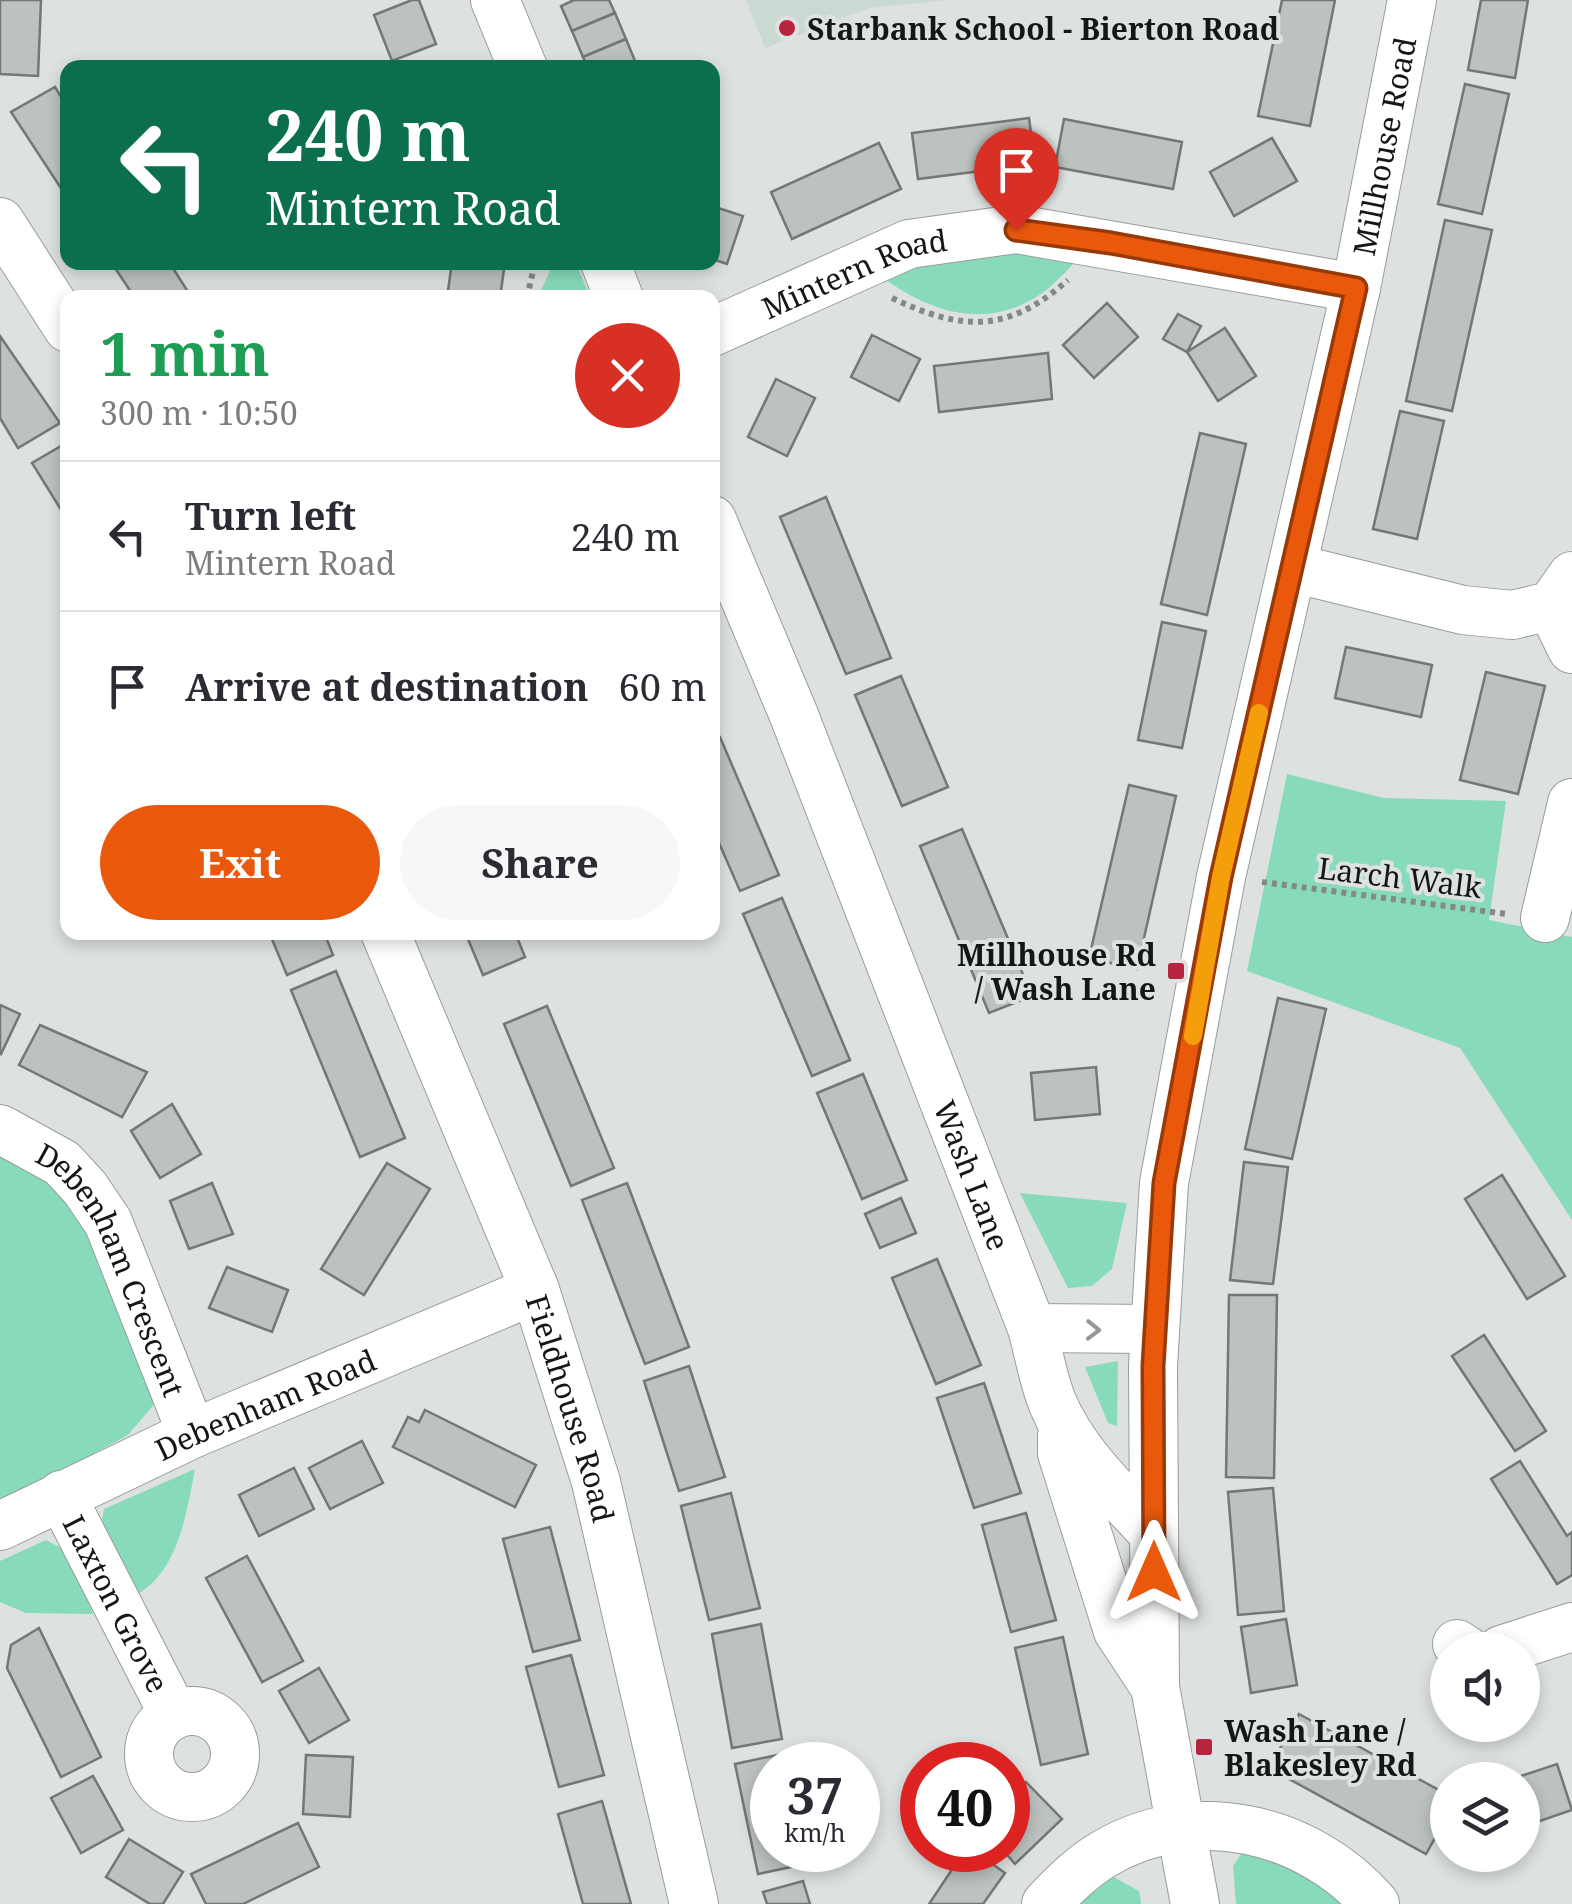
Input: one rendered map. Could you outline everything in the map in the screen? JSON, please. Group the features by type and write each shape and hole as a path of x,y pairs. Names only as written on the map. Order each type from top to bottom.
{"street":[{"path":"494,0 520,60"},
{"name":"Millhouse Road","path":"1153,1533 1154,1329 1164,1183 1221,877 1356,288 1412,0"},
{"path":"0,222 60,316"},
{"name":"Mintern Road","path":"720,328 909,244 1016,230 1111,243 1356,288"},
{"name":"Wash Lane","path":"720,539 793,713 1032,1328 1051,1400 1062,1424 1091,1465 1153,1533"},
{"path":"1293,568 1463,610 1512,615 1562,591 1572,648"},
{"path":"1545,918 1572,803"},
{"name":"Fieldhouse Road","path":"388,940 535,1290 596,1482 694,1904"},
{"name":"Debenham Crescent","path":"0,1129 62,1162 108,1222 192,1434"},
{"name":"Debenham Road","path":"0,1526 192,1434 535,1290"},
{"path":"1032,1328 1154,1329"},
{"path":"1062,1424 1062,1452 1118,1631 1155,1687"},
{"name":"Laxton Grove","path":"61,1496 174,1714"},
{"path":"1153,1533 1155,1687 1195,1904"},
{"path":"1540,1634 1572,1627"},
{"path":"1046,1904 1105,1853 1142,1836 1182,1827 1229,1826 1274,1835 1316,1853 1354,1880 1375,1904"}],"path":[{"path":"852,269 887,295 918,310 969,323 1012,317 1060,288 1111,243"},
{"name":"Larch Walk","path":"1221,877 1545,918"}],"shaded area":[{"name":"Starbank School - Bierton Road","path":"746,0 948,0 869,8 765,48"}],"green space":[{"path":"1087,250 1041,294 997,312 975,314 933,306 874,271 912,254"},
{"path":"550,270 579,270 587,290 541,290"},
{"path":"1287,774 1384,798 1506,801 1489,920 1572,937 1572,1220 1460,1048 1247,971"},
{"path":"0,1146 71,1193 156,1402 128,1435 0,1504"},
{"path":"1020,1193 1127,1203 1112,1269 1092,1286 1068,1288"},
{"path":"1118,1361 1117,1426 1108,1423 1085,1367"},
{"path":"195,1469 183,1524 169,1560 146,1588 130,1598 99,1536 104,1509"},
{"path":"46,1540 71,1553 93,1614 26,1613 0,1602 0,1561"},
{"path":"1246,1847 1277,1850 1346,1904 1236,1904 1233,1866"},
{"path":"1112,1876 1139,1891 1141,1904 1069,1904"}],"building":[{"path":"0,0 41,0 38,76 0,74"},
{"path":"419,0 436,44 392,60 374,15"},
{"path":"574,0 609,0 615,13 572,31 561,6"},
{"path":"1282,0 1335,0 1310,126 1258,116"},
{"path":"1481,0 1528,0 1515,78 1468,70"},
{"path":"615,13 626,39 583,57 572,31"},
{"path":"626,39 635,60 584,60 583,57"},
{"path":"1465,84 1509,94 1482,214 1438,204"},
{"path":"55,87 60,95 60,187 11,112"},
{"path":"1029,118 1035,164 918,179 912,133"},
{"path":"1064,119 1182,142 1173,189 1055,167"},
{"path":"1272,138 1297,181 1234,216 1210,172"},
{"path":"879,143 901,189 792,239 771,192"},
{"path":"720,209 743,216 727,264 720,262"},
{"path":"1445,220 1492,230 1452,411 1406,401"},
{"path":"116,270 174,270 187,290 130,290"},
{"path":"451,270 504,270 501,290 448,290"},
{"path":"1107,303 1138,337 1094,378 1063,345"},
{"path":"1178,314 1201,326 1187,352 1163,339"},
{"path":"1225,328 1256,376 1218,401 1187,352"},
{"path":"872,335 920,359 899,401 851,377"},
{"path":"0,336 60,423 18,448 0,418"},
{"path":"1048,353 1052,399 939,412 934,366"},
{"path":"776,379 815,398 787,456 748,437"},
{"path":"1400,411 1444,421 1417,539 1373,529"},
{"path":"1200,433 1246,444 1207,615 1161,604"},
{"path":"60,447 60,508 32,463"},
{"path":"826,497 891,658 846,674 780,517"},
{"path":"1162,622 1206,631 1182,748 1138,740"},
{"path":"1346,647 1432,665 1421,717 1335,698"},
{"path":"1486,672 1545,686 1518,794 1460,780"},
{"path":"901,676 948,787 902,806 855,695"},
{"path":"720,737 779,875 740,891 720,845"},
{"path":"1129,785 1176,796 1137,969 1089,958"},
{"path":"962,829 1032,996 989,1013 920,846"},
{"path":"782,898 850,1060 812,1076 743,914"},
{"path":"272,940 327,940 333,955 287,975"},
{"path":"468,940 518,940 525,957 483,975"},
{"path":"336,971 405,1138 360,1157 291,990"},
{"path":"1278,998 1326,1009 1292,1159 1245,1149"},
{"path":"0,1005 20,1014 1,1054 0,1053"},
{"path":"547,1006 614,1168 571,1186 504,1024"},
{"path":"40,1025 147,1072 122,1117 19,1065"},
{"path":"1096,1067 1100,1114 1035,1120 1031,1073"},
{"path":"863,1074 907,1180 862,1199 817,1093"},
{"path":"172,1104 201,1154 160,1178 131,1131"},
{"path":"1244,1162 1288,1167 1273,1284 1230,1280"},
{"path":"387,1163 430,1189 364,1295 321,1269"},
{"path":"1502,1175 1565,1276 1527,1299 1465,1199"},
{"path":"212,1183 233,1234 189,1249 170,1201"},
{"path":"627,1183 689,1347 645,1364 582,1200"},
{"path":"901,1198 916,1233 880,1248 865,1214"},
{"path":"937,1259 981,1365 936,1384 892,1278"},
{"path":"227,1267 288,1290 272,1332 209,1308"},
{"path":"1229,1295 1277,1295 1274,1478 1226,1477"},
{"path":"1484,1335 1546,1431 1515,1451 1452,1356"},
{"path":"689,1366 725,1477 679,1491 644,1381"},
{"path":"984,1383 1021,1493 974,1508 937,1398"},
{"path":"425,1410 536,1465 515,1507 393,1447 408,1417 419,1422"},
{"path":"362,1441 383,1483 330,1509 309,1468"},
{"path":"1520,1461 1567,1536 1572,1532 1572,1575 1557,1584 1491,1479"},
{"path":"294,1468 314,1509 259,1536 239,1495"},
{"path":"1273,1488 1284,1611 1238,1615 1228,1492"},
{"path":"731,1493 760,1608 709,1620 681,1506"},
{"path":"1026,1513 1056,1620 1011,1632 982,1525"},
{"path":"550,1527 580,1640 533,1652 503,1539"},
{"path":"247,1556 303,1661 262,1682 206,1578"},
{"path":"1286,1619 1297,1685 1251,1693 1241,1627"},
{"path":"761,1624 782,1739 732,1748 712,1634"},
{"path":"39,1628 101,1757 61,1777 7,1668 11,1645"},
{"path":"1063,1637 1088,1754 1041,1765 1015,1648"},
{"path":"571,1655 604,1775 559,1787 526,1667"},
{"path":"319,1668 349,1720 309,1743 279,1691"},
{"path":"1299,1714 1430,1785 1430,1847 1426,1854 1269,1768"},
{"path":"306,1755 353,1757 350,1817 303,1814"},
{"path":"750,1761 750,1836 735,1764"},
{"path":"1557,1764 1572,1810 1540,1821 1540,1770"},
{"path":"93,1776 123,1830 81,1853 51,1798"},
{"path":"1030,1786 1062,1819 1030,1850"},
{"path":"602,1801 631,1904 583,1904 558,1814"},
{"path":"298,1823 319,1867 243,1904 206,1904 191,1874"},
{"path":"129,1839 183,1872 163,1904 150,1904 106,1877"},
{"path":"950,1872 1005,1873 983,1904 929,1904"},
{"path":"803,1881 810,1904 767,1904 763,1892"}],"slow traffic":[{"path":"1193,1036 1221,877 1259,713"}],"place":[{"name":"Starbank School - Bierton Road","path":"787,28"},
{"name":"Millhouse Rd / Wash Lane","path":"1176,971"},
{"name":"Wash Lane / Blakesley Rd","path":"1204,1747"}],"route":[{"path":"1016,230 1111,243 1356,288 1221,877 1164,1183 1153,1366 1154,1572"}]}
